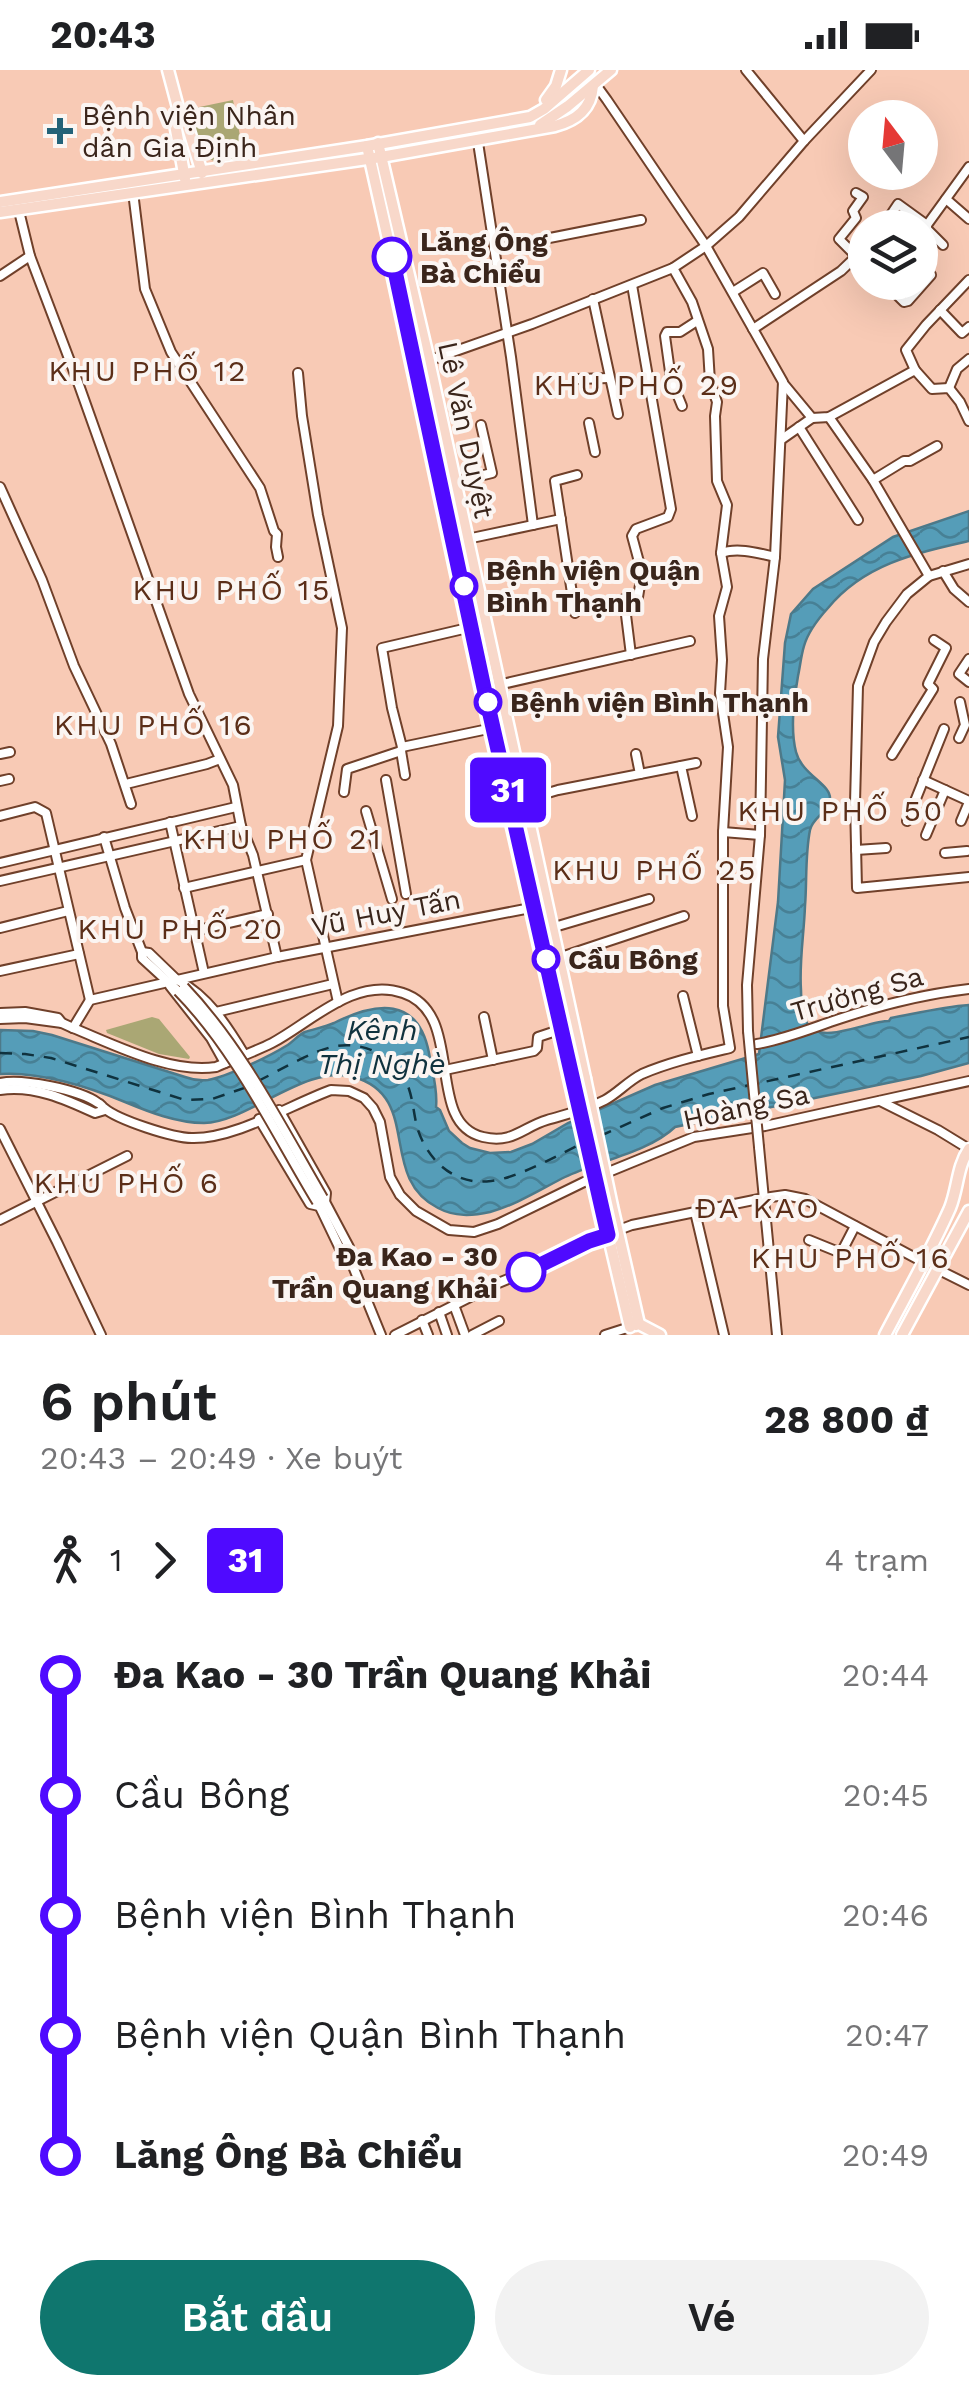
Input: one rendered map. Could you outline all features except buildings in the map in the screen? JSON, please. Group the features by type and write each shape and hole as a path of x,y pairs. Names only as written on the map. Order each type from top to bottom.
{"main road":[{"path":"168,70 203,176"},
{"path":"0,202 17,204 185,179 475,126 555,126 574,120 589,104 588,89 581,75 564,70 530,123"},
{"path":"588,89 612,70"},
{"path":"203,176 375,158 477,140 530,123 581,75"},
{"path":"180,115 175,124 185,179"},
{"name":"Lê Văn Duyệt","path":"372,144 408,298 429,361 524,800 562,1029 579,1079"},
{"path":"101,192 133,192 185,179"},
{"path":"0,212 17,204"},
{"name":"Lê Văn Duyệt","path":"408,298 416,365 484,688 511,803 540,906 551,928 579,1079"},
{"path":"478,657 492,654"},
{"path":"511,803 524,800"},
{"path":"579,1079 632,1329 660,1335"},
{"path":"885,1335 952,1202 961,1163 969,1149"},
{"path":"902,1335 969,1212"}],"street":[{"path":"746,70 804,141"},
{"path":"416,365 673,268 740,217 804,141 872,70"},
{"path":"588,89 599,89 607,100 706,246 783,382 812,418"},
{"path":"475,126 533,525"},
{"path":"938,211 969,167"},
{"path":"133,192 145,288 171,352 260,488 277,534 278,557"},
{"path":"854,210 862,197 856,192"},
{"path":"946,199 969,219"},
{"path":"17,204 30,256 189,694 233,785 278,957"},
{"path":"494,249 641,220"},
{"path":"848,228 839,239 848,249"},
{"path":"938,241 943,245"},
{"path":"0,276 30,256"},
{"path":"753,328 848,264"},
{"path":"0,1016 62,1023 160,1062 192,1068 216,1067 273,1042 338,1002 372,991 404,993 418,1000 436,1026 456,1115 466,1128 483,1137 503,1138 606,1100 641,1075 730,1048 723,1006 723,832 728,747 720,693 718,616 727,587 721,553 727,505 717,481 717,402 710,382 708,349 692,302 673,268"},
{"path":"733,292 762,273 775,294"},
{"path":"969,280 906,350 915,370 932,389 949,388 964,399 969,420"},
{"path":"631,656 624,599 638,597 642,573 632,536 636,530 668,517 671,509 632,286"},
{"path":"593,299 618,414"},
{"path":"940,310 962,333 969,327"},
{"path":"682,406 672,379 665,336 697,321"},
{"path":"949,388 957,369 969,359"},
{"path":"782,439 812,418 829,417 915,370"},
{"path":"298,373 318,514 342,628 338,726 306,860 338,1002"},
{"path":"578,379 609,378"},
{"path":"777,1335 747,985 760,835 762,659 775,557 783,382"},
{"path":"829,417 873,480 930,576"},
{"path":"588,423 595,452"},
{"path":"455,482 492,473 481,426"},
{"path":"799,427 858,520"},
{"path":"873,480 937,446"},
{"path":"575,613 555,481 578,475"},
{"path":"0,488 111,744 131,804"},
{"path":"466,538 561,519"},
{"path":"721,553 749,551 775,557"},
{"path":"969,564 930,576 907,594 874,642 858,686 854,803 857,888 969,877"},
{"path":"944,571 954,589 969,602"},
{"path":"405,775 382,648 472,627"},
{"path":"892,756 933,689 928,684 946,648 934,640"},
{"path":"484,688 690,641"},
{"path":"969,658 959,674 969,682"},
{"path":"959,738 965,725 960,702"},
{"path":"344,792 347,769 401,749 494,728"},
{"path":"907,821 944,728"},
{"path":"636,754 640,774"},
{"path":"126,784 220,759"},
{"path":"524,800 696,763"},
{"path":"681,766 692,816"},
{"path":"386,780 406,894"},
{"path":"923,780 969,802 960,821"},
{"path":"926,835 946,790"},
{"path":"0,816 36,807 46,813 90,1000 73,1028"},
{"path":"0,864 236,807"},
{"path":"366,811 392,899"},
{"path":"170,822 204,973"},
{"path":"0,881 241,826"},
{"path":"723,832 760,835"},
{"path":"104,837 142,952 148,953 205,1009 235,1051 349,1247 348,1254 384,1335"},
{"path":"856,850 886,848"},
{"path":"946,853 968,850"},
{"path":"184,888 306,860"},
{"path":"551,928 649,899"},
{"name":"Vũ Huy Tấn","path":"90,1000 177,985 204,973 324,947 540,906"},
{"path":"0,928 68,911"},
{"path":"194,931 268,914"},
{"path":"558,958 684,916"},
{"path":"0,972 79,954"},
{"path":"216,1012 333,984"},
{"path":"177,985 195,990 216,1012 244,1054"},
{"path":"177,985 174,994 225,1063"},
{"name":"Trường Sa","path":"757,1044 924,996 969,989"},
{"path":"683,996 698,1056"},
{"path":"484,1018 493,1060"},
{"path":"445,1070 534,1050 538,1037 562,1029"},
{"name":"Hoàng Sa","path":"0,1086 36,1090 95,1113 105,1110 137,1124 188,1138 217,1136 332,1090 349,1091 364,1098 380,1122 390,1177 400,1195 437,1225 474,1232 694,1137 765,1126 969,1081"},
{"path":"878,1100 969,1149"},
{"path":"279,1110 326,1193 321,1202"},
{"path":"259,1119 310,1204 321,1202"},
{"path":"0,1129 101,1335"},
{"path":"0,1220 127,1156"},
{"path":"395,1335 454,1304 563,1256 571,1256 613,1233 652,1221 785,1195 805,1199 924,1262"},
{"path":"695,1212 724,1335"},
{"path":"809,1240 841,1253 855,1226"},
{"path":"937,1269 969,1284"},
{"path":"454,1304 469,1335 499,1321"},
{"path":"439,1312 447,1335"},
{"path":"422,1320 428,1335"},
{"path":"605,1335 632,1329"}],"shaded area":[{"path":"233,100 245,161 208,159 196,146 185,110"},
{"path":"152,1017 159,1019 189,1059 159,1054 106,1030"}],"water":[{"name":"Kênh Thị Nghè","path":"969,511 969,541 892,562 874,571 842,593 821,617 803,650 793,724 799,760 826,789 830,799 810,830 807,849 801,980 802,1009 807,1023 816,1031 835,1032 969,1005 969,1063 675,1127 637,1150 565,1177 509,1205 470,1215 444,1211 420,1194 409,1177 388,1102 375,1087 354,1077 317,1078 240,1113 204,1123 163,1116 63,1081 0,1074 0,1030 52,1035 205,1080 259,1060 305,1032 365,1011 393,1009 415,1021 423,1034 436,1107 449,1131 470,1148 490,1153 511,1152 532,1144 568,1123 655,1085 759,1054 778,902 785,780 778,737 791,614 813,589 893,537"}],"ferry route":[{"path":"600,1136 663,1108 709,1094 969,1037"},
{"path":"258,1081 326,1048 348,1045 370,1049 390,1061 404,1078 417,1127 435,1160 465,1179 491,1181 513,1175 583,1143"},
{"path":"0,1053 51,1058 185,1100 212,1099 247,1087"}],"bus line":[{"name":"31","path":"392,257 484,688 608,1235 526,1272"}],"place":[{"name":"Bệnh viện Nhân dân Gia Định","path":"60,131"},
{"name":"Lăng Ông Bà Chiểu","path":"392,257"},
{"name":"Bệnh viện Quận Bình Thạnh","path":"464,586"},
{"name":"Bệnh viện Bình Thạnh","path":"488,702"},
{"name":"Cầu Bông","path":"546,959"},
{"name":"Đa Kao - 30 Trần Quang Khải","path":"526,1272"}],"district":[{"name":"KHU PHỐ 12","path":"148,370"},
{"name":"KHU PHỐ 29","path":"637,384"},
{"name":"KHU PHỐ 15","path":"232,589"},
{"name":"KHU PHỐ 16","path":"154,724"},
{"name":"KHU PHỐ 50","path":"841,810"},
{"name":"KHU PHỐ 21","path":"283,838"},
{"name":"KHU PHỐ 25","path":"655,869"},
{"name":"KHU PHỐ 20","path":"181,928"},
{"name":"KHU PHỐ 6","path":"127,1182"},
{"name":"ĐA KAO","path":"758,1207"},
{"name":"KHU PHỐ 16","path":"851,1257"}]}
